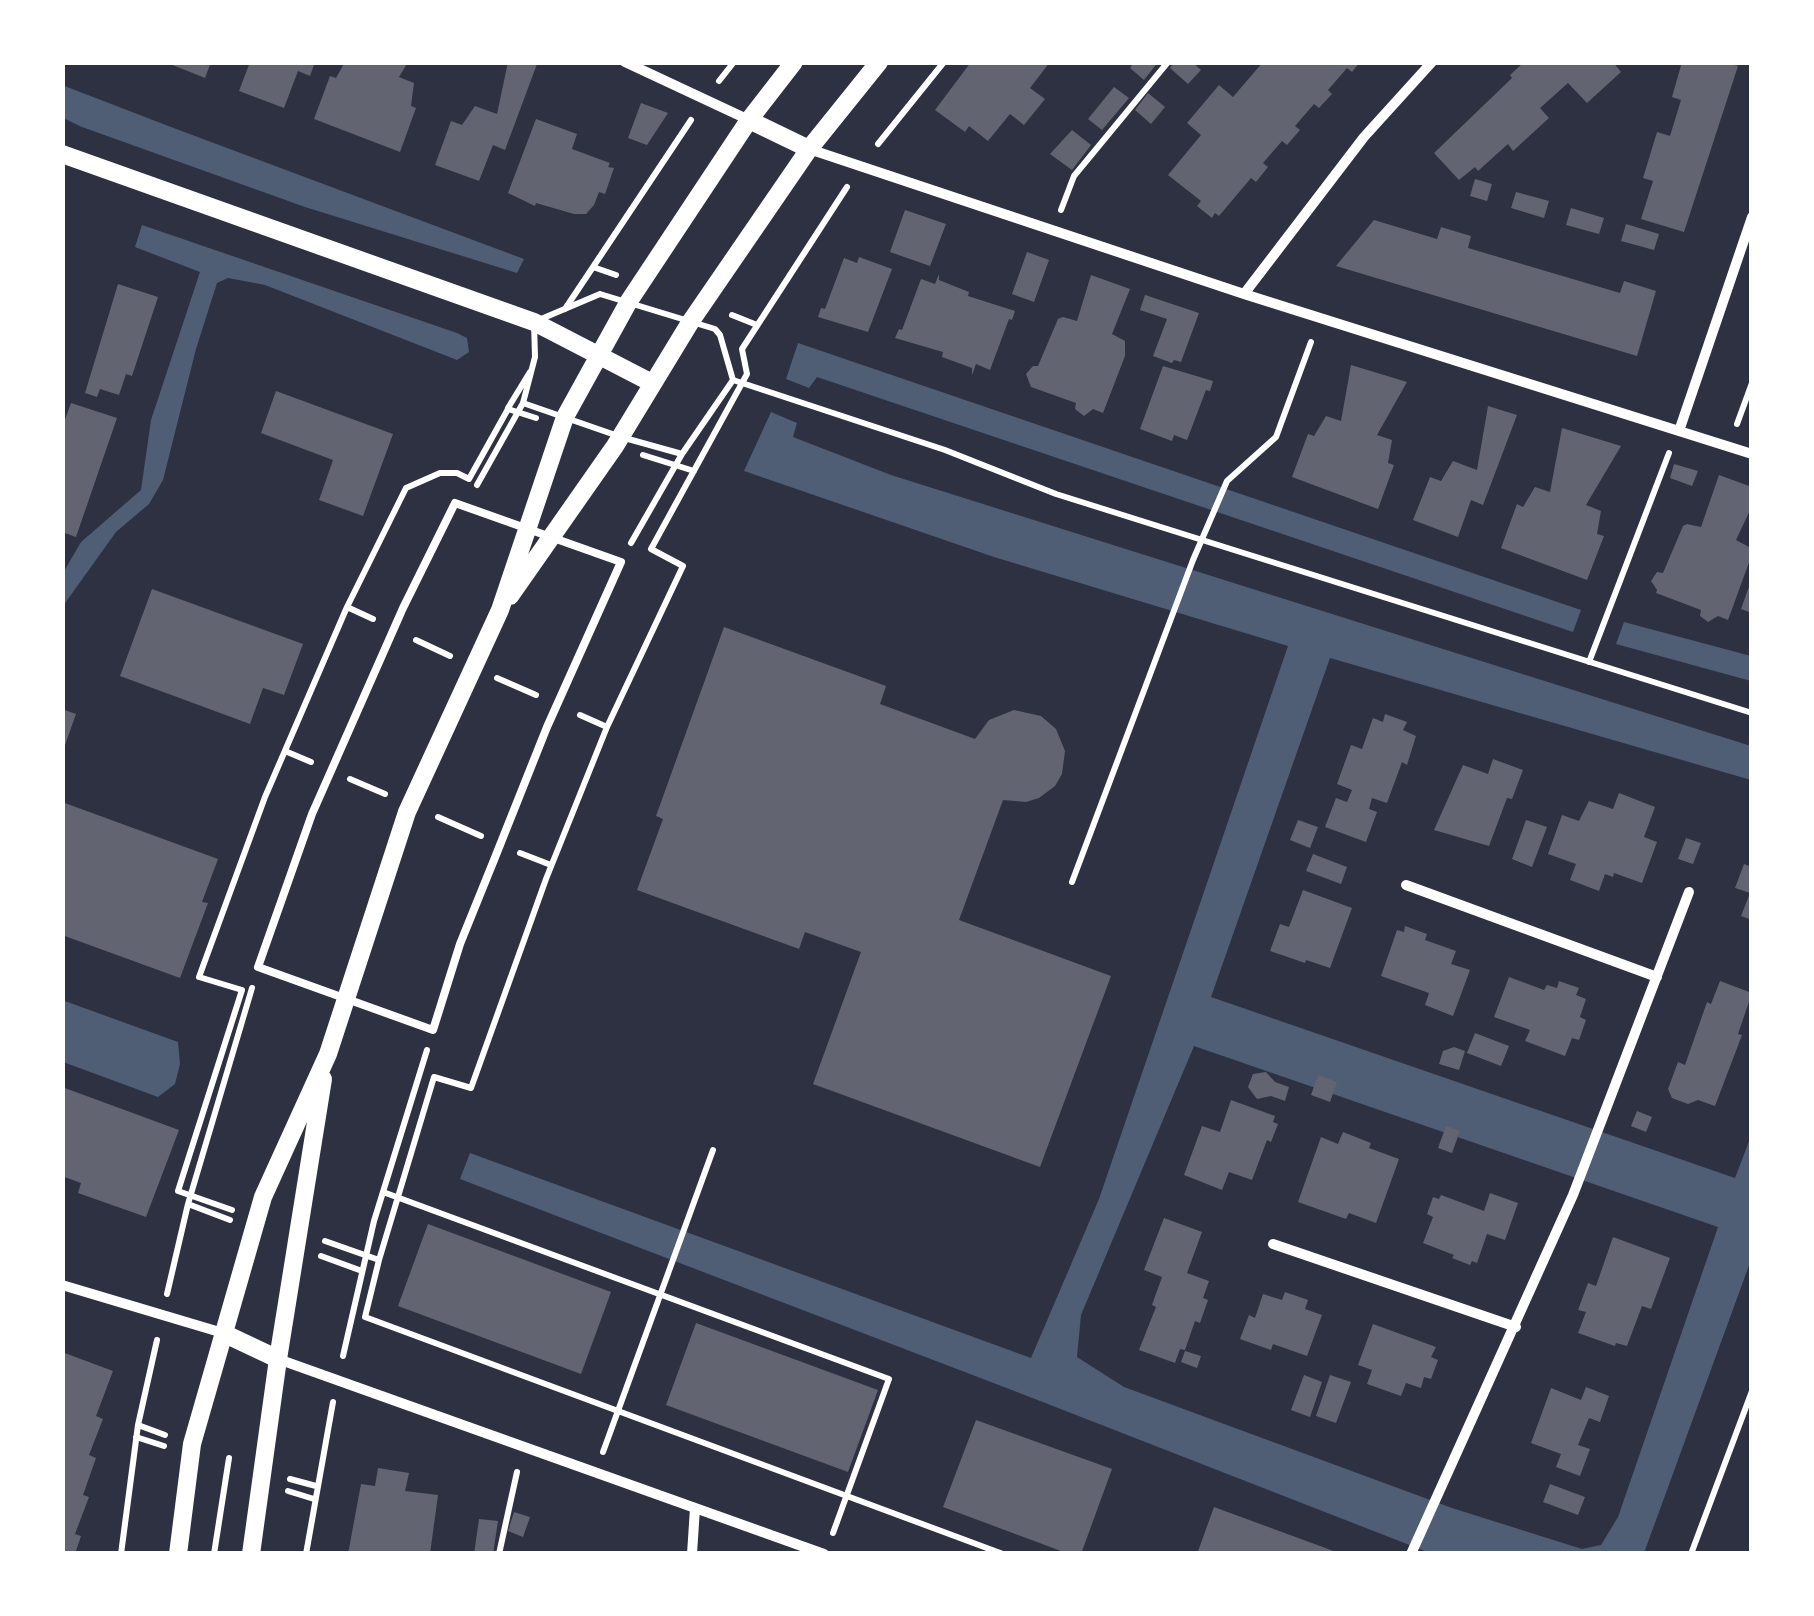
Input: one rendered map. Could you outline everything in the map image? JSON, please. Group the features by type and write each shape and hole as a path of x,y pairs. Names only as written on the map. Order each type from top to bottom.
{"street":[{"path":"626,62 809,149 1244,294 1752,454"},
{"path":"178,1554 192,1450 263,1197 328,1054 407,812 500,610 565,417 628,301 749,120 794,62"},
{"path":"500,610 621,437 652,383 809,149 879,62"},
{"path":"1244,294 1364,137 1432,62"},
{"path":"62,154 534,322 652,383"},
{"path":"1679,431 1752,217"},
{"path":"1406,885 1657,977"},
{"path":"1412,1554 1573,1195 1689,892"},
{"path":"251,1554 328,1054"},
{"path":"1273,1244 1516,1327"},
{"path":"62,1284 224,1332 278,1359 824,1554"},
{"path":"692,1554 694,1508"}],"lane":[{"path":"455,503 528,529 621,562 557,705 460,944 433,1030 258,967 312,814 455,503"}],"path":[{"path":"557,321 734,62"},
{"path":"396,1196 434,1077 471,1088 546,879 607,727 683,566 651,550 737,382 747,374 742,349 860,166 944,62"},
{"path":"1054,230 1074,176 1168,62"},
{"path":"1072,882 1193,560 1227,482 1276,437 1321,318"},
{"path":"508,409 541,351"},
{"path":"737,382 945,450 1056,494 1752,713"},
{"path":"1729,447 1752,383"},
{"path":"455,503 476,486 524,404"},
{"path":"1589,662 1679,431"},
{"path":"621,562 682,454"},
{"path":"347,607 607,727"},
{"path":"121,1554 138,1425 190,1196 258,967"},
{"path":"306,1554 338,1378 383,1192 433,1030"},
{"path":"596,1472 713,1150"},
{"path":"383,1192 889,1379 831,1539"},
{"path":"379,1260 365,1317 1002,1554"},
{"path":"1691,1554 1752,1391"},
{"path":"138,1425 226,1470 316,1486"},
{"path":"136,1437 192,1450"},
{"path":"499,1554 524,1446"},
{"path":"214,1554 228,1458 260,1477 314,1499"}],"water":[{"path":"62,85 524,259 517,273 305,207 82,127 63,118"},
{"path":"142,225 457,333 467,338 469,352 457,360 265,285 228,278 217,283 163,480 149,504 116,532 63,606 63,573 81,542 141,490 151,420 200,272 135,247"},
{"path":"798,343 1581,610 1573,632 817,377 809,388 786,379"},
{"path":"771,412 797,423 793,437 891,475 1751,746 1751,780 1330,658 1211,997 1735,1178 1751,1136 1751,1260 1644,1553 1430,1553 460,1179 470,1153 1031,1358 1099,1199 1288,646 994,557 744,471","holes":["1194,1046 1718,1227 1618,1517 1601,1545 1582,1549 1452,1508 1124,1387 1077,1357 1081,1315"]},
{"path":"1624,622 1751,656 1751,681 1616,644"},
{"path":"62,1000 178,1042 180,1064 175,1084 158,1097 63,1062"}],"building":[{"path":"165,62 211,62 205,78"},
{"path":"250,62 315,62 310,76 298,71 284,108 239,91"},
{"path":"345,62 408,62 399,77 414,83 411,106 416,108 400,152 314,119 330,76 336,78"},
{"path":"508,62 537,64 505,150 493,145 479,181 435,165 451,121 462,125 475,106 497,114"},
{"path":"971,62 1050,62 1030,88 1045,99 1024,125 1010,114 988,141 969,126 965,132 935,110"},
{"path":"1134,62 1158,62 1144,80 1130,68"},
{"path":"1175,62 1192,62 1201,70 1188,84 1170,68"},
{"path":"1263,62 1360,62 1352,72 1347,68 1319,108 1314,104 1295,126 1300,130 1287,145 1282,141 1263,163 1268,167 1256,182 1251,178 1219,216 1215,213 1212,218 1197,206 1201,201 1168,175 1201,135 1187,123 1219,85 1233,97"},
{"path":"1524,62 1613,62 1621,72 1587,103 1568,83 1540,108 1549,118 1513,151 1508,144 1478,171 1475,167 1459,180 1434,153"},
{"path":"1682,62 1725,62 1738,66 1684,232 1641,219 1653,181 1643,178 1657,132 1670,136 1681,100 1672,97"},
{"path":"1114,87 1129,98 1102,130 1088,119"},
{"path":"1148,93 1165,107 1151,124 1135,110"},
{"path":"641,103 668,113 647,145 628,138"},
{"path":"536,119 577,134 572,149 614,168 605,194 599,192 586,214 536,203 535,206 508,193"},
{"path":"1072,130 1091,145 1072,170 1050,154"},
{"path":"1475,179 1492,184 1487,201 1470,196"},
{"path":"1516,192 1549,201 1544,218 1511,208"},
{"path":"1571,208 1604,218 1599,234 1566,225"},
{"path":"905,210 946,224 930,266 890,252"},
{"path":"1374,220 1437,239 1441,227 1471,236 1468,248 1620,293 1624,281 1656,291 1637,356 1336,266"},
{"path":"1626,224 1659,234 1654,250 1621,241"},
{"path":"1027,252 1049,260 1034,302 1012,294"},
{"path":"859,257 892,269 868,332 818,317 821,308 825,309 844,258 857,263"},
{"path":"939,274 939,280 969,292 968,296 1015,311 990,370 976,364 972,375 972,368 942,357 943,352 895,338 902,330 921,279 935,284"},
{"path":"1091,275 1130,289 1112,334 1125,341 1125,356 1103,413 1093,409 1084,416 1075,409 1076,403 1031,387 1026,374 1038,366 1058,319 1077,321"},
{"path":"118,284 158,297 132,376 126,374 119,395 100,389 97,397 85,393"},
{"path":"1145,295 1199,313 1181,362 1153,356 1167,319 1140,310"},
{"path":"1351,365 1407,382 1377,435 1392,440 1388,463 1394,465 1378,509 1292,477 1308,434 1314,436 1326,416 1341,421"},
{"path":"1163,366 1213,381 1187,440 1174,435 1172,441 1140,429"},
{"path":"276,391 393,434 363,516 319,500 333,460 261,433"},
{"path":"71,403 117,418 76,537 62,532 62,428"},
{"path":"1488,406 1517,415 1483,505 1471,500 1458,537 1413,520 1430,477 1441,481 1453,461 1477,470"},
{"path":"1562,428 1621,446 1586,505 1601,511 1597,534 1604,536 1587,580 1501,548 1517,504 1523,507 1535,487 1550,492"},
{"path":"1674,464 1698,471 1692,486 1670,478"},
{"path":"1719,475 1752,487 1752,506 1736,540 1749,547 1751,557 1728,620 1718,616 1708,622 1700,616 1701,610 1656,593 1651,581 1657,572 1663,573 1683,526 1701,527"},
{"path":"1752,581 1752,613 1741,609"},
{"path":"152,589 303,644 284,695 263,688 250,724 120,676"},
{"path":"724,627 886,686 880,704 975,739 989,720 1014,710 1041,716 1056,729 1065,751 1062,774 1055,786 1039,798 1026,802 1003,800 959,920 1111,976 1040,1167 813,1084 861,952 805,932 799,949 637,890 663,819 656,816"},
{"path":"62,709 76,714 63,751 62,751"},
{"path":"1385,714 1407,722 1403,730 1416,736 1407,765 1402,762 1387,803 1372,798 1369,809 1377,812 1366,842 1325,827 1336,798 1347,802 1352,790 1337,784 1351,745 1362,749 1373,718 1383,722"},
{"path":"1493,759 1523,770 1512,799 1507,798 1489,846 1434,830 1463,765 1488,774"},
{"path":"1619,793 1655,807 1644,837 1657,842 1642,883 1614,873 1613,877 1605,874 1599,891 1570,880 1576,864 1548,854 1562,815 1579,821 1589,801 1613,809"},
{"path":"62,802 218,859 202,902 208,903 180,978 62,935"},
{"path":"1298,820 1318,827 1310,848 1290,840"},
{"path":"1526,820 1547,827 1532,867 1512,859"},
{"path":"1686,838 1701,843 1693,864 1678,859"},
{"path":"1313,854 1347,867 1341,884 1306,871"},
{"path":"1744,864 1752,867 1752,920 1741,916 1750,893 1735,888"},
{"path":"1303,890 1352,908 1330,968 1270,951 1280,924 1289,927"},
{"path":"1405,926 1427,934 1425,940 1456,951 1451,964 1470,970 1453,1016 1425,1005 1429,993 1381,976 1397,930 1404,932"},
{"path":"1509,977 1544,990 1547,985 1557,988 1559,981 1579,988 1576,995 1586,999 1580,1017 1586,1020 1579,1040 1572,1038 1565,1056 1525,1041 1530,1030 1494,1017"},
{"path":"1720,981 1752,993 1738,1034 1742,1035 1715,1106 1698,1100 1688,1104 1672,1098 1668,1089 1678,1062 1685,1065 1707,1002 1711,1004"},
{"path":"1475,1033 1509,1046 1501,1066 1467,1053"},
{"path":"1454,1047 1465,1051 1459,1070 1439,1064 1443,1051"},
{"path":"1266,1072 1275,1082 1289,1087 1285,1101 1271,1096 1257,1099 1248,1087 1253,1074"},
{"path":"1318,1075 1337,1082 1330,1102 1311,1095"},
{"path":"62,1087 179,1130 146,1217 78,1193 81,1183 62,1176"},
{"path":"1231,1100 1275,1116 1273,1122 1278,1124 1271,1142 1267,1140 1252,1180 1229,1172 1222,1190 1184,1175 1202,1126 1220,1132"},
{"path":"1637,1111 1652,1117 1646,1132 1631,1126"},
{"path":"1446,1126 1460,1131 1452,1153 1438,1148"},
{"path":"1343,1132 1371,1143 1369,1148 1399,1159 1376,1223 1349,1213 1346,1219 1298,1202 1321,1137 1338,1144"},
{"path":"1490,1193 1518,1203 1505,1240 1487,1234 1477,1263 1472,1261 1470,1265 1423,1243 1433,1217 1427,1214 1433,1197 1439,1199 1441,1195 1484,1211"},
{"path":"1164,1218 1202,1232 1187,1273 1209,1281 1203,1298 1208,1300 1200,1323 1195,1321 1185,1350 1180,1349 1175,1363 1139,1350 1156,1307 1152,1305 1162,1277 1144,1270"},
{"path":"428,1224 611,1292 581,1374 398,1306"},
{"path":"1613,1237 1670,1258 1651,1309 1642,1306 1627,1346 1615,1346 1578,1333 1586,1312 1578,1310 1588,1283 1596,1286"},
{"path":"1285,1292 1308,1300 1305,1309 1322,1315 1307,1356 1273,1344 1271,1350 1240,1339 1249,1315 1255,1318 1263,1294 1282,1300"},
{"path":"696,1323 878,1390 848,1472 666,1405"},
{"path":"1373,1324 1436,1347 1431,1357 1438,1360 1431,1379 1424,1377 1421,1388 1406,1383 1401,1396 1367,1384 1372,1370 1358,1365"},
{"path":"1185,1351 1201,1356 1197,1368 1181,1362"},
{"path":"62,1352 113,1371 96,1416 103,1419 89,1455 96,1458 83,1495 89,1497 75,1534 81,1536 75,1554 62,1554"},
{"path":"1304,1375 1322,1382 1310,1417 1291,1410"},
{"path":"1330,1375 1351,1382 1336,1423 1316,1416"},
{"path":"1586,1387 1609,1396 1600,1422 1589,1418 1578,1445 1590,1449 1580,1476 1556,1467 1561,1454 1531,1443 1551,1388 1581,1400"},
{"path":"976,1420 1112,1469 1081,1554 1069,1554 943,1507"},
{"path":"378,1468 409,1473 405,1491 438,1495 430,1554 348,1554 361,1484 375,1486"},
{"path":"1550,1484 1585,1497 1578,1515 1543,1502"},
{"path":"1214,1507 1339,1553 1339,1554 1197,1554"},
{"path":"514,1512 530,1517 523,1537 508,1531"},
{"path":"479,1519 498,1521 493,1554 474,1554"}]}
